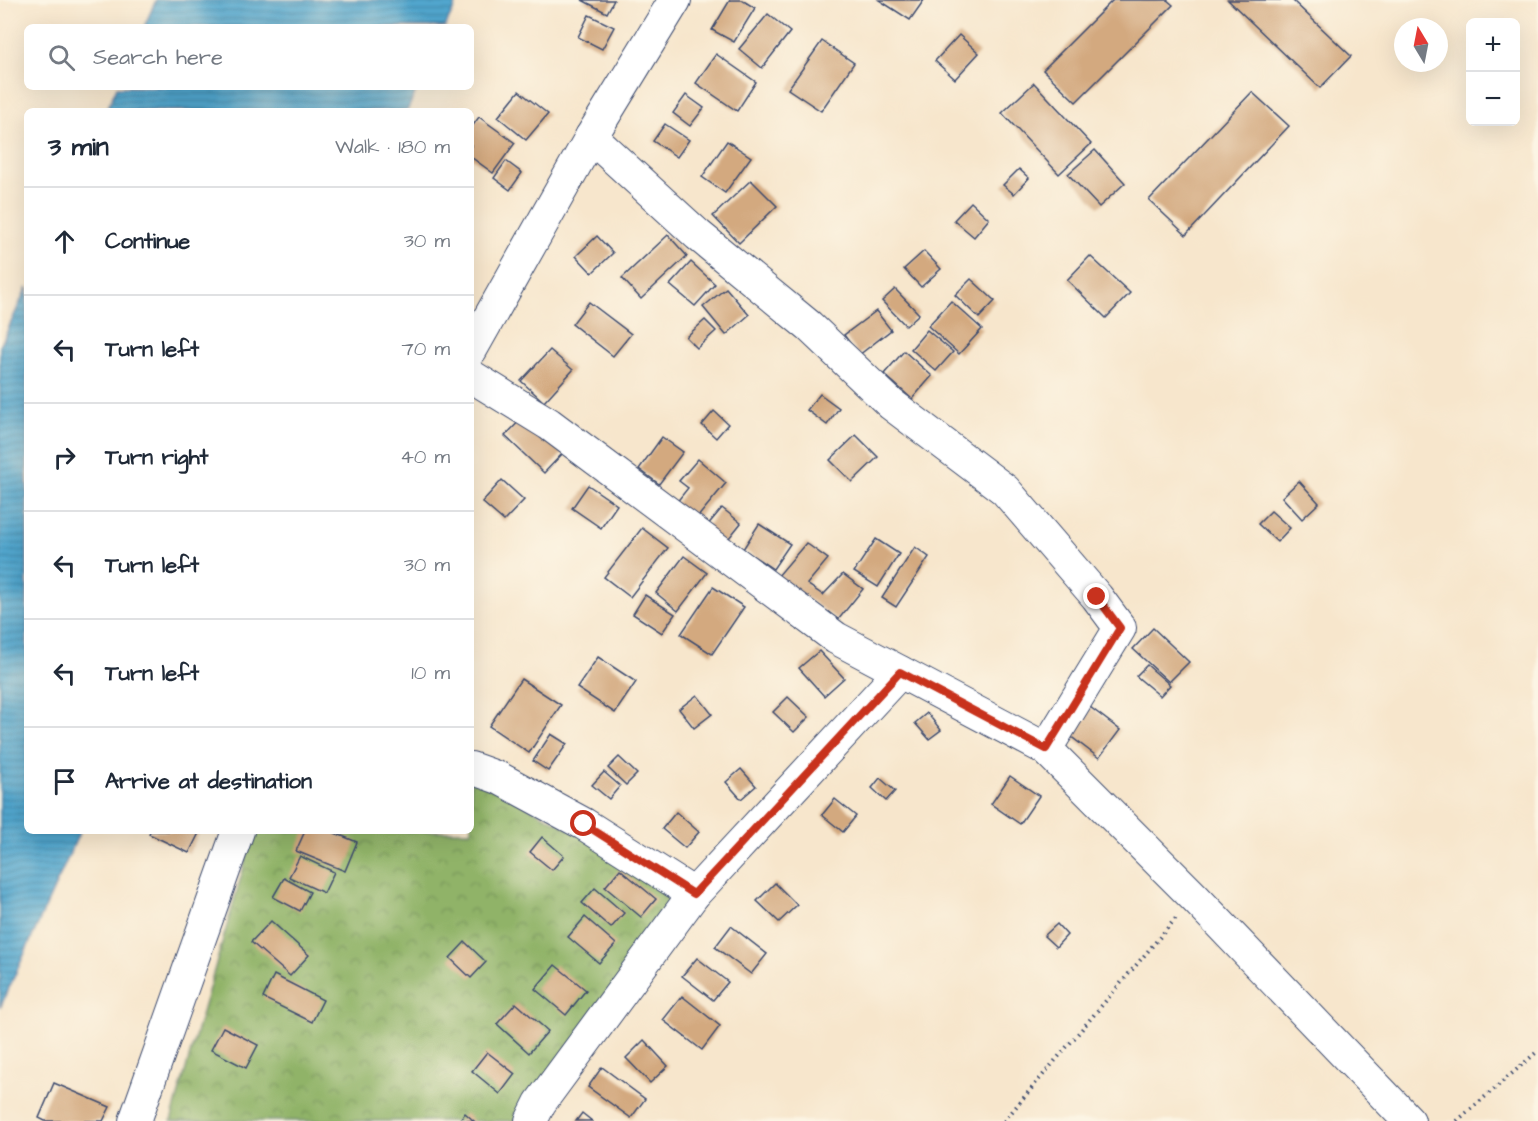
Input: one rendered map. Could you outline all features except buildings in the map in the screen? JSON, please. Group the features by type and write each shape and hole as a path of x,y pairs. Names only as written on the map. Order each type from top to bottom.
{"street":[{"path":"474,345 591,137 675,0"},
{"path":"591,137 698,235 809,326 891,404 1005,490 1097,597 1120,628 1046,749"},
{"path":"474,378 549,424 836,638 1046,749 1194,897 1409,1121"},
{"path":"531,1121 540,1103 694,894 900,672"},
{"path":"474,769 499,778 584,824 694,894"},
{"path":"135,1121 237,834"}],"path":[{"path":"1004,1121 1194,897"},
{"path":"1457,1121 1538,1051"}],"green space":[{"path":"474,779 694,894 526,1121 171,1121 253,834 474,834"}],"water":[{"path":"156,0 458,0 446,24 145,24"},
{"path":"116,90 417,90 408,108 107,108"},
{"path":"24,294 24,834 79,834 0,1008 0,347"}],"route":[{"path":"584,824 694,894 900,672 1046,749 1120,628 1097,597"}]}
